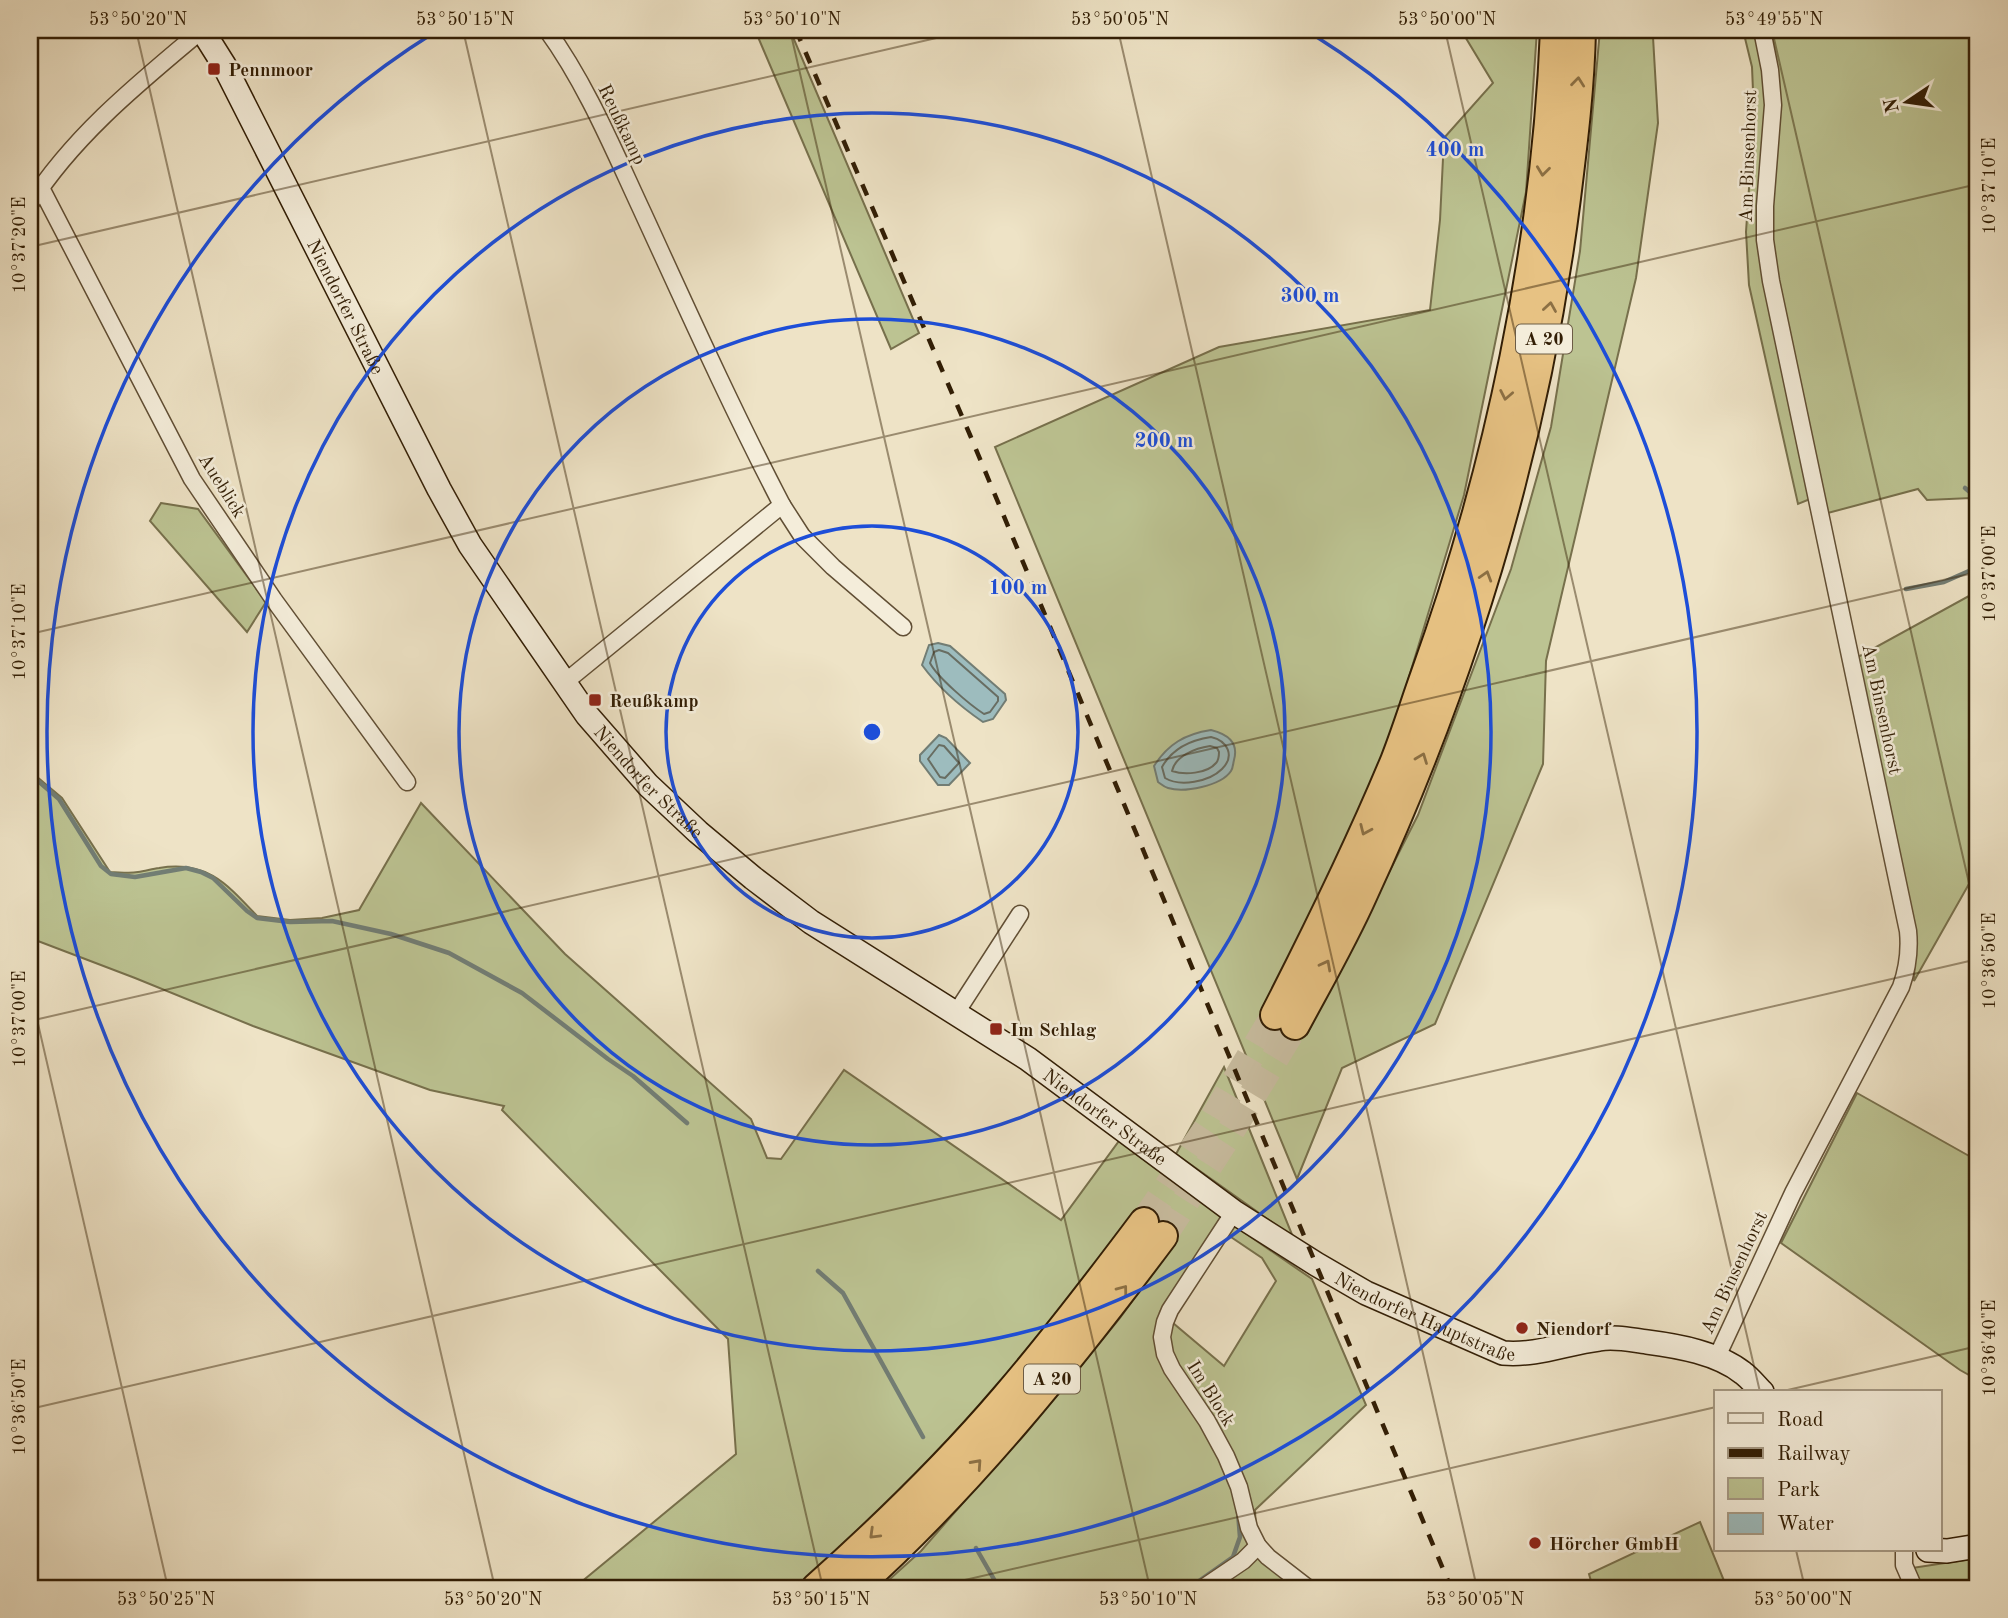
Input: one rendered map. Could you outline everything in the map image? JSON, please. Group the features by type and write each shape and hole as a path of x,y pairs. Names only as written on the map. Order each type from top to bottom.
{"highway":[{"name":"A 20","path":"1555,30 1546,147 1523,309 1502,416 1476,517 1442,629 1395,759 1285,1020 1363,896 1419,766 1466,641 1501,526 1527,422 1549,316 1572,153 1581,59 1581,30"},
{"name":"A 20","path":"816,1588 923,1487 1003,1401 1154,1229 1106,1312 1020,1417 931,1514 855,1588"}],"main road":[{"name":"Niendorfer Straße","path":"202,30 224,65 470,545 587,715 634,771 698,832 811,922 1028,1059 1234,1212 1326,1270"},
{"name":"Niendorfer Hauptstraße","path":"1326,1270 1366,1293 1503,1353 1535,1353 1600,1338 1688,1347 1742,1372 1760,1390"},
{"path":"1941,1551 1978,1546"}],"street":[{"path":"30,204 60,164 108,112 202,30"},
{"name":"Reußkamp","path":"547,30 568,59 611,145 738,419 782,505 802,536 833,567 903,627"},
{"name":"Am Binsenhorst","path":"1716,1359 1793,1193 1900,987 1908,968 1910,950 1908,930 1771,281 1765,240 1765,206 1773,105 1770,70 1762,30"},
{"name":"Aueblick","path":"40,188 192,479 282,611 407,782"},
{"path":"565,683 782,505"},
{"path":"956,1013 1020,914"},
{"name":"Im Block","path":"1234,1212 1170,1310 1162,1338 1165,1354 1226,1456 1239,1487 1249,1528 1258,1546 1308,1588"},
{"path":"1203,1588 1243,1561 1258,1546"},
{"path":"1904,1552 1904,1564 1914,1588"}],"green space":[{"path":"755,30 790,30 919,333 891,349"},
{"path":"1461,30 1537,30 1526,192 1464,495 1386,753 1329,883 1263,1008 1307,1034 1418,815 1511,569 1551,427 1580,251 1600,30 1650,30 1653,37 1658,123 1636,278 1546,661 1543,764 1435,1024 1342,1068 1297,1179 995,447 1219,347 1430,310 1440,220 1444,138 1493,83"},
{"path":"1743,30 1978,30 1978,507 1971,498 1927,500 1918,489 1824,514 1820,495 1798,504 1749,285 1746,232 1754,115 1752,67"},
{"path":"161,503 198,509 266,602 247,632 150,521"},
{"path":"1978,591 1978,868 1914,981 1915,949 1856,658"},
{"path":"30,771 62,798 110,872 131,873 176,866 203,871 236,894 257,916 290,920 322,918 359,910 421,803 565,954 751,1119 767,1158 781,1159 844,1070 1061,1220 1119,1141 1312,1279 1366,1405 1255,1510 1256,1530 1271,1565 1301,1588 880,1588 921,1551 1058,1394 1120,1318 1176,1241 1135,1212 982,1413 793,1588 574,1588 736,1454 728,1339 502,1110 504,1106 430,1090 253,1026 30,938","holes":["1216,1227 1262,1258 1276,1281 1224,1366 1160,1312"]},
{"path":"1224,1067 1293,1237 1176,1154"},
{"path":"1857,1093 1978,1161 1978,1380 1781,1243"},
{"path":"1700,1522 1727,1588 1593,1588 1589,1574"},
{"path":"1978,1558 1978,1588 1922,1588 1912,1568"}],"water":[{"path":"938,643 950,646 1005,694 1006,700 993,719 983,722 966,710 922,665 929,645"},
{"path":"1211,730 1227,737 1235,748 1232,769 1226,776 1202,787 1183,790 1168,788 1158,782 1154,766 1171,746 1185,737"},
{"path":"939,735 946,738 970,763 949,785 938,785 920,761 920,755"}],"waterway":[{"path":"1965,488 1978,499"},
{"path":"1906,589 1944,582 1978,567"},
{"path":"30,774 59,799 101,866 111,874 135,877 186,868 213,878 257,918 290,922 332,921 391,934 449,953 522,993 633,1076 687,1123"},
{"path":"818,1271 843,1293 923,1437"},
{"path":"1189,1588 1233,1557 1240,1537 1238,1512"},
{"path":"976,1548 999,1588"}],"tunnel":[{"path":"1144,1222 1209,1126 1275,1015"},
{"path":"1163,1236 1295,1025"}],"railway":[{"path":"796,30 970,435 1451,1588"}],"place":[{"name":"Pennmoor","path":"214,69"},
{"name":"Reußkamp","path":"595,700"},
{"name":"Im Schlag","path":"996,1029"},
{"name":"Niendorf","path":"1522,1328"},
{"name":"Hörcher GmbH","path":"1535,1543"}]}
